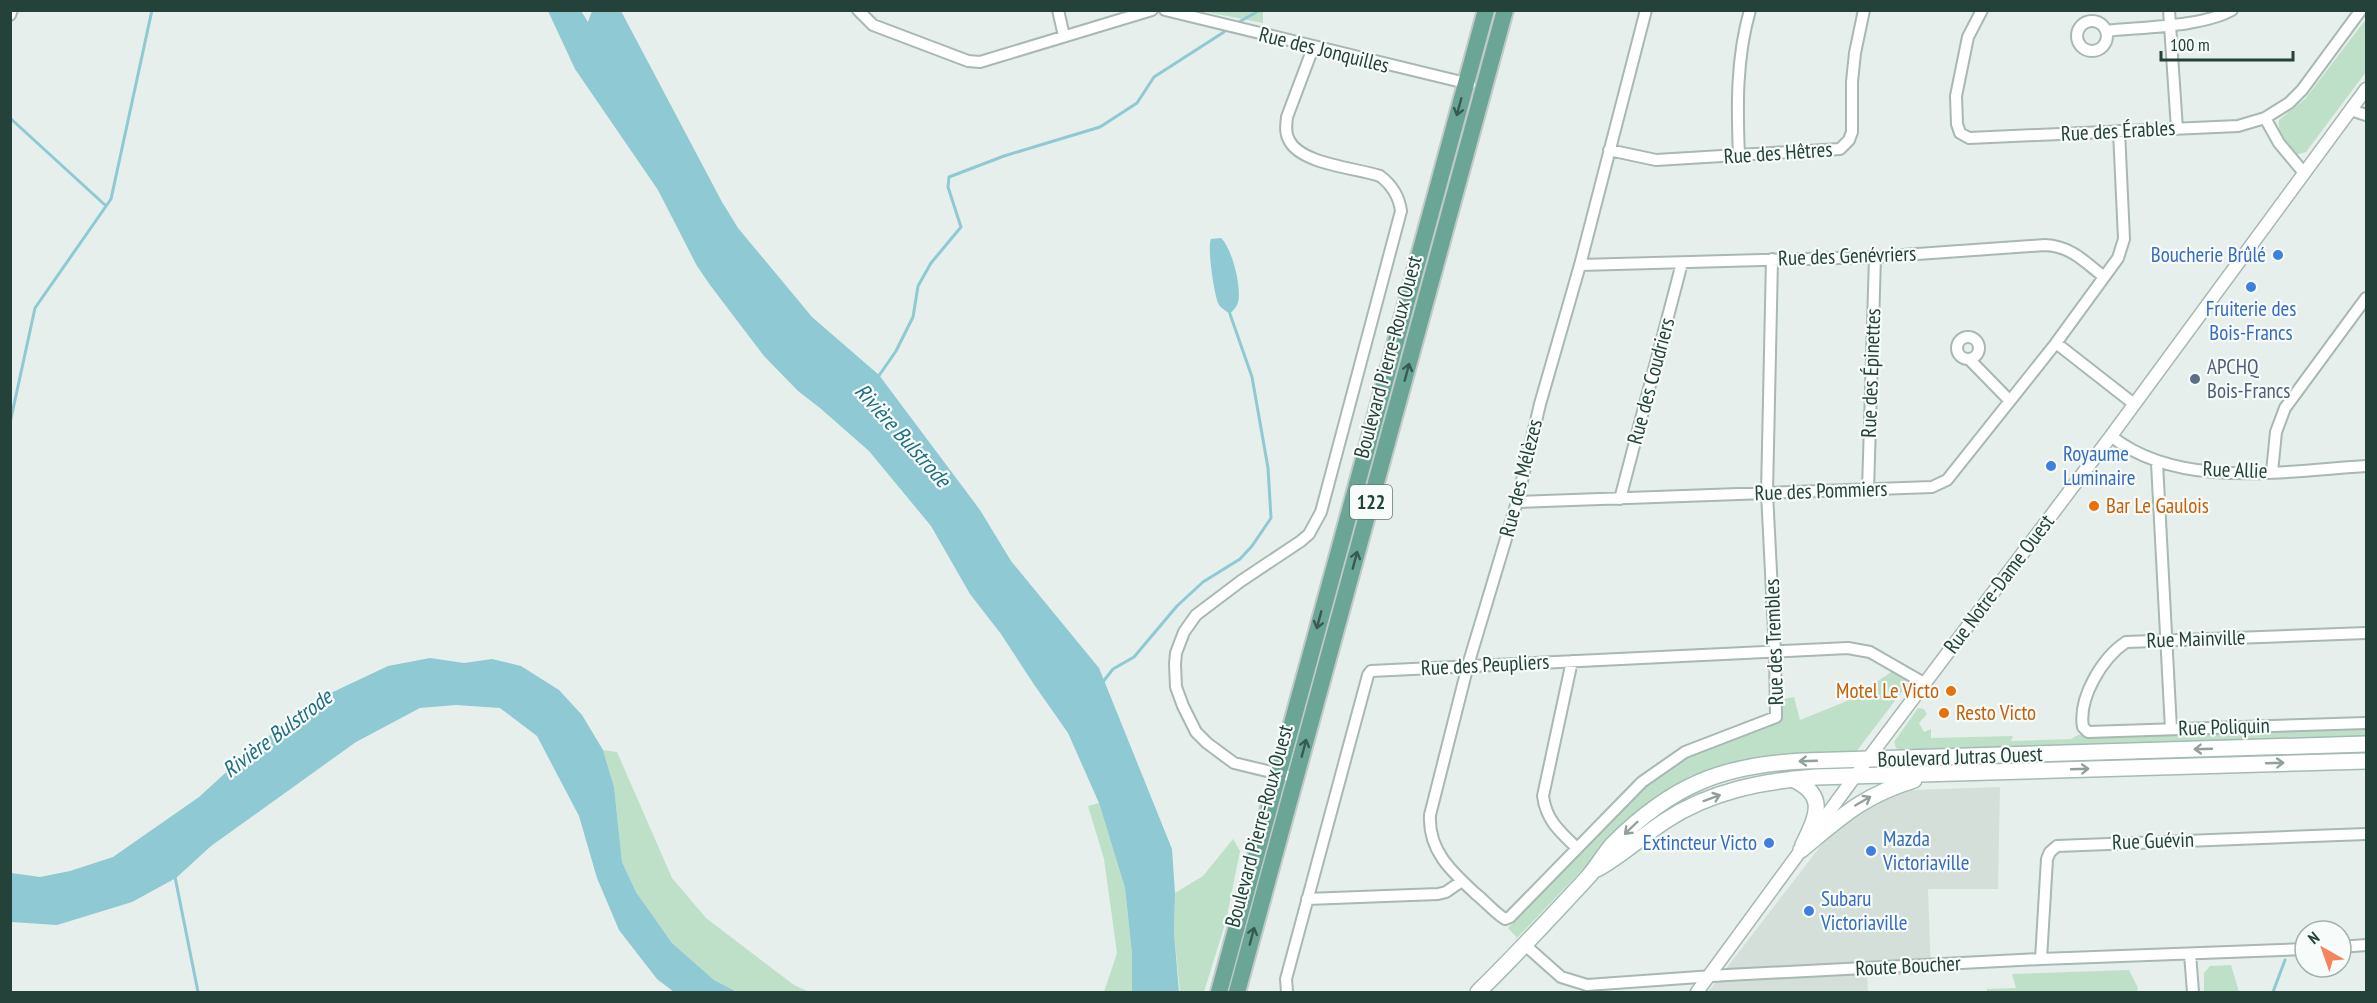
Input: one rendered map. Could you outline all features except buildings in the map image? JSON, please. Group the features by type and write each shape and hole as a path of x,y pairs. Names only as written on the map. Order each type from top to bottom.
{"main road":[{"name":"Boulevard Pierre-Roux Ouest","path":"1219,993 1486,10"},
{"name":"Boulevard Pierre-Roux Ouest","path":"1237,993 1505,10"},
{"name":"Boulevard Jutras Ouest","path":"1478,993 1592,872 1611,846 1653,809 1678,792 1722,773 1770,763 2367,744"},
{"name":"Boulevard Jutras Ouest","path":"1592,872 1622,855 1666,820 1690,807 1753,785 1792,779 2367,761"},
{"path":"1801,850 1863,800 1887,789 1935,774"},
{"path":"1792,779 1804,784 1810,790 1818,808 1801,850"}],"street":[{"path":"10,15 12,10"},
{"path":"858,10 873,25 968,61 980,62 1152,10"},
{"path":"1058,10 1064,36"},
{"name":"Rue des Jonquilles","path":"1165,10 1312,48 1484,87"},
{"name":"Rue des Mélèzes","path":"1505,919 1449,869 1439,854 1430,829 1430,815 1468,665 1517,502 1540,404 1580,265 1646,10"},
{"path":"1739,157 1740,55 1750,10"},
{"name":"Rue des Hêtres","path":"1609,150 1656,160 1739,157 1840,149 1850,140 1852,132 1851,82 1864,10"},
{"name":"Rue des Érables","path":"1982,10 1968,37 1956,96 1957,124 1960,133 1969,138 2238,126 2265,118 2289,104 2302,90 2361,10"},
{"path":"2169,10 2177,129"},
{"path":"2106,31 2204,20 2224,15 2232,10"},
{"path":"1296,778 1234,763 1202,738 1189,719 1176,687 1175,664 1176,653 1184,632 1196,615 1241,581 1301,541 1315,525 1321,512 1401,211 1396,193 1380,176 1304,156 1290,143 1286,128 1287,117 1312,48"},
{"name":"Rue Notre-Dame Ouest","path":"1697,993 1866,760 2111,436 2367,89"},
{"path":"2351,110 2367,114"},
{"path":"2265,118 2279,143 2304,174"},
{"name":"Rue des Pommiers","path":"1517,502 1932,488 1947,480 2056,342 2118,258 2124,239 2119,131"},
{"name":"Rue des Genévriers","path":"1580,265 1875,257 2060,246 2070,250 2104,277"},
{"name":"Rue des Épinettes","path":"1868,490 1875,257"},
{"name":"Rue des Trembles","path":"1505,919 1510,917 1642,782 1665,764 1701,744 1776,717 1767,493 1772,260"},
{"name":"Rue des Coudriers","path":"1620,499 1682,263"},
{"path":"2272,472 2276,432 2285,408 2367,298"},
{"path":"2056,342 2134,404"},
{"path":"1969,359 2009,400"},
{"name":"Rue Allie","path":"2111,436 2157,463 2209,472 2272,472 2367,466"},
{"path":"2157,463 2171,729"},
{"name":"Rue Mainville","path":"2082,727 2081,717 2086,694 2117,648 2126,642 2367,633"},
{"name":"Rue des Peupliers","path":"1287,993 1286,980 1307,899 1368,675 1371,671 1775,651 1860,650 1881,658 1924,683"},
{"path":"1572,661 1544,796 1545,808 1551,822 1577,848"},
{"name":"Rue Poliquin","path":"2082,727 2088,732 2367,723"},
{"name":"Rue Guévin","path":"2041,959 2047,859 2050,852 2057,846 2367,834"},
{"path":"1307,899 1438,894 1446,892 1462,881"},
{"name":"Route Boucher","path":"1525,945 1561,977 1587,985 1709,976 2041,959 2293,950"},
{"path":"2190,954 2193,993"}],"shaded area":[{"path":"2000,787 1998,889 1928,889 1931,974 1867,976 1868,992 1708,992 1826,839 1855,812 1888,796 1911,790"}],"green space":[{"path":"1201,11 1263,11 1263,23"},
{"path":"2366,19 2366,72 2306,152 2295,155 2281,134 2279,120 2305,99"},
{"path":"1893,671 1906,680 1907,685 1856,752 1730,766 1692,775 1670,787 1642,809 1517,938 1508,928 1615,815 1643,787 1666,769 1708,747 1775,723 1781,717 1784,699 1794,697 1800,720 1847,701"},
{"path":"1918,708 1924,709 1927,714 1919,723 1924,732 1931,729 1931,738 2013,736 2011,741 2071,739 2078,735 2366,726 2366,738 1903,752 1896,748 1894,742"},
{"path":"603,750 617,752 672,878 706,918 794,985 809,992 737,992 714,980 672,943 636,892 622,862 614,787"},
{"path":"1099,803 1125,888 1132,954 1132,992 1104,992 1117,953 1104,859 1088,806"},
{"path":"1233,839 1240,851 1226,921 1204,992 1180,992 1174,933 1175,893 1203,876"},
{"path":"2231,965 2239,992 2204,992 2204,973 2210,966"},
{"path":"2129,970 2138,988 2137,992 1987,992 1987,989 2016,988 2012,974"}],"water":[{"name":"Rivière Bulstrode","path":"548,11 581,11 588,22 592,11 621,11 738,228 812,317 879,375 980,510 1011,561 1099,668 1172,849 1175,893 1174,933 1179,992 1132,992 1132,954 1125,888 1099,803 1068,733 1001,634 970,594 931,526 869,451 798,391 764,356 710,285 697,266 658,190 575,69"},
{"path":"1221,238 1229,250 1239,288 1236,307 1230,314 1219,305 1212,271 1211,239"},
{"name":"Rivière Bulstrode","path":"430,658 464,663 492,659 521,666 559,690 582,715 603,750 614,787 622,862 636,892 672,943 714,980 737,992 674,992 657,979 619,930 597,878 579,816 537,736 500,708 456,705 420,708 356,742 211,846 176,878 132,902 57,925 11,922 11,873 40,877 70,871 113,857 199,797 256,745 333,692 388,666"}],"waterway":[{"path":"10,423 35,308 111,199 152,10"},
{"path":"1239,22 1260,10"},
{"name":"Rivière Bulstrode","path":"878,377 896,351 913,317 918,286 931,263 961,227 948,187 949,177 1004,156 1100,127 1137,103 1154,77 1224,32"},
{"path":"10,118 105,205"},
{"path":"1102,683 1113,669 1134,657 1177,606 1203,582 1240,559 1271,518 1268,468 1252,377 1230,314"},
{"path":"175,877 198,992"},
{"path":"2273,992 2285,960"}],"place":[{"name":"Boucherie Brûlé","path":"2278,255"},
{"name":"Fruiterie des Bois-Francs","path":"2251,287"},
{"name":"APCHQ Bois-Francs","path":"2195,379"},
{"name":"Royaume Luminaire","path":"2051,466"},
{"name":"Bar Le Gaulois","path":"2094,506"},
{"name":"Motel Le Victo","path":"1951,691"},
{"name":"Resto Victo","path":"1944,713"},
{"name":"Extincteur Victo","path":"1769,843"},
{"name":"Mazda Victoriaville","path":"1871,851"},
{"name":"Subaru Victoriaville","path":"1809,911"}]}
